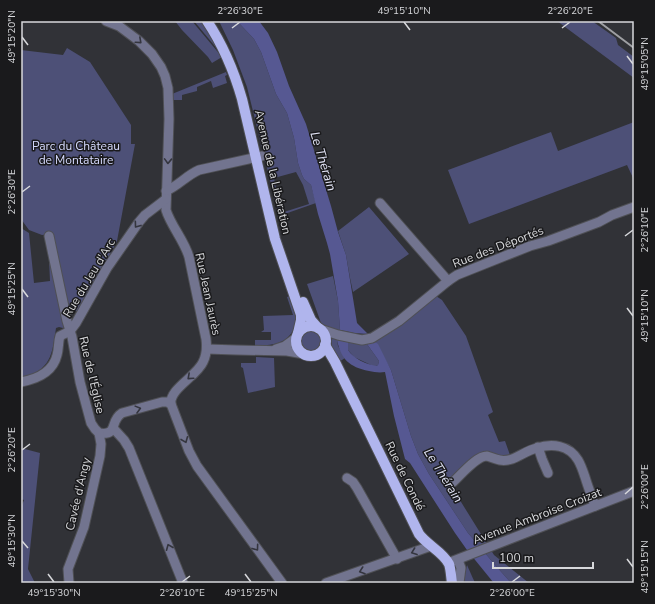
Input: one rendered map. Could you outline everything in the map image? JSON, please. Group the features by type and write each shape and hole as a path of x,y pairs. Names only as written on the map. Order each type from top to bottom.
{"main road":[{"name":"Avenue de la Libération","path":"207,21 242,77 248,98 275,239 301,314 302,320 297,336"},
{"name":"Avenue de la Libération","path":"214,21 223,37 230,58"},
{"name":"Avenue de la Libération","path":"259,156 285,252 306,309 311,320 319,329"},
{"path":"312,326 319,329 324,334 325,343 321,351 316,355 309,356 304,354 297,346 297,336 303,328 312,326"},
{"name":"Rue de Condé","path":"325,343 417,530 423,539 442,556 453,562"},
{"name":"Rue de Condé","path":"316,355 322,356 328,360 340,374"},
{"path":"452,583 450,570 453,562"}],"street":[{"name":"Rue Jean Jaurès","path":"106,21 119,26 139,41 152,54 166,76 169,119 166,207 167,213 190,256 207,349 204,361 200,368 174,393 171,398 171,404"},
{"name":"Rue du Jeu d'Arc","path":"21,382 37,378 50,368 56,358 60,336 70,331 76,323 109,264 145,215 172,189 199,170 259,156"},
{"path":"380,202 448,281"},
{"name":"Rue des Déportés","path":"319,329 338,335 364,340 374,337 399,321 454,277 530,246 599,222 634,206"},
{"name":"Rue de l'Église","path":"49,236 78,375 93,426 99,433 108,433 113,428 117,416 122,413 162,402 171,404"},
{"path":"325,343 330,336 338,335"},
{"path":"270,351 285,346 297,336"},
{"path":"207,349 287,351 304,354"},
{"path":"171,404 189,451 197,466 282,583"},
{"path":"113,428 129,448 184,583"},
{"name":"Cavée d'Angy","path":"69,583 68,569 84,527 100,456 101,444 99,433"},
{"path":"453,482 480,458 486,456 500,461 507,460 538,447 550,445 558,446 566,448 577,458 595,506"},
{"path":"538,447 548,473"},
{"path":"347,478 350,479 357,488 397,559"},
{"name":"Avenue Ambroise Croizat","path":"453,562 634,491"},
{"path":"326,583 431,546"},
{"path":"453,562 461,568 459,583"}],"green space":[{"path":"175,21 192,21 222,57 212,63"},
{"path":"194,21 205,21 223,56"},
{"path":"219,21 237,21 254,39 261,52 276,94 287,113 302,175 311,185 316,203 279,216 247,87 233,50","holes":["296,172 303,185 309,204 284,212 280,208 274,178"]},
{"path":"557,21 592,21 616,38 618,45 634,57 634,78"},
{"name":"Parc du Château de Montataire","path":"67,48 90,62 131,125 131,144 135,144 117,241 81,311 66,311 65,327 56,328 51,354 44,366 39,371 21,379 21,228 29,233 34,283 50,281 49,259 54,252 51,234 42,235 29,230 21,219 21,50 63,55"},
{"path":"226,72 227,75 225,76 227,83 213,88 211,81 197,87 197,91 182,95 182,100 172,100 172,94"},
{"path":"634,122 634,180 627,165 469,224 448,170 551,132 558,151"},
{"path":"369,207 409,254 353,292 346,255 338,231"},
{"path":"333,276 338,301 340,330 337,340 338,346 345,358 339,362 332,351 332,335 321,323 307,284"},
{"path":"290,296 297,317 296,323 290,335 274,344 255,345 255,340 271,340 271,332 261,332 264,330 263,316 293,315 287,297"},
{"path":"436,296 442,300 466,336 493,412 488,415 499,442 505,441 510,455 505,457 497,456 459,470 448,481 494,555 529,583 511,583 468,533 429,474 418,454 411,436 391,370 375,342 404,322"},
{"path":"311,331 318,334 321,341 318,348 311,351 304,348 301,341 304,334"},
{"path":"348,342 367,344 379,361 378,365 373,366 354,357 348,350"},
{"path":"256,357 274,358 275,387 248,393 241,363 256,363"},
{"path":"21,448 40,453 28,569 35,583 21,583 21,508 24,500 21,499"},
{"path":"467,565 475,583 464,583"}],"shaded area":[{"path":"237,21 259,21 268,33 277,52 289,86 306,124 346,255 357,323 368,334 340,330 338,301 330,254 311,185 304,179 298,163 294,138 287,113 276,94 261,52 254,39"},
{"path":"337,340 348,342 348,350 354,356 364,362 376,366 378,365 379,361 367,344 375,342 378,344 391,370 418,454 429,474 468,533 511,583 493,582 467,550 410,463 405,459 385,372 369,371 351,364 341,352"}],"railway":[{"path":"598,21 634,48"}],"water label":[{"name":"Le Thérain","path":"324,161"},
{"name":"Le Thérain","path":"444,475"}]}
